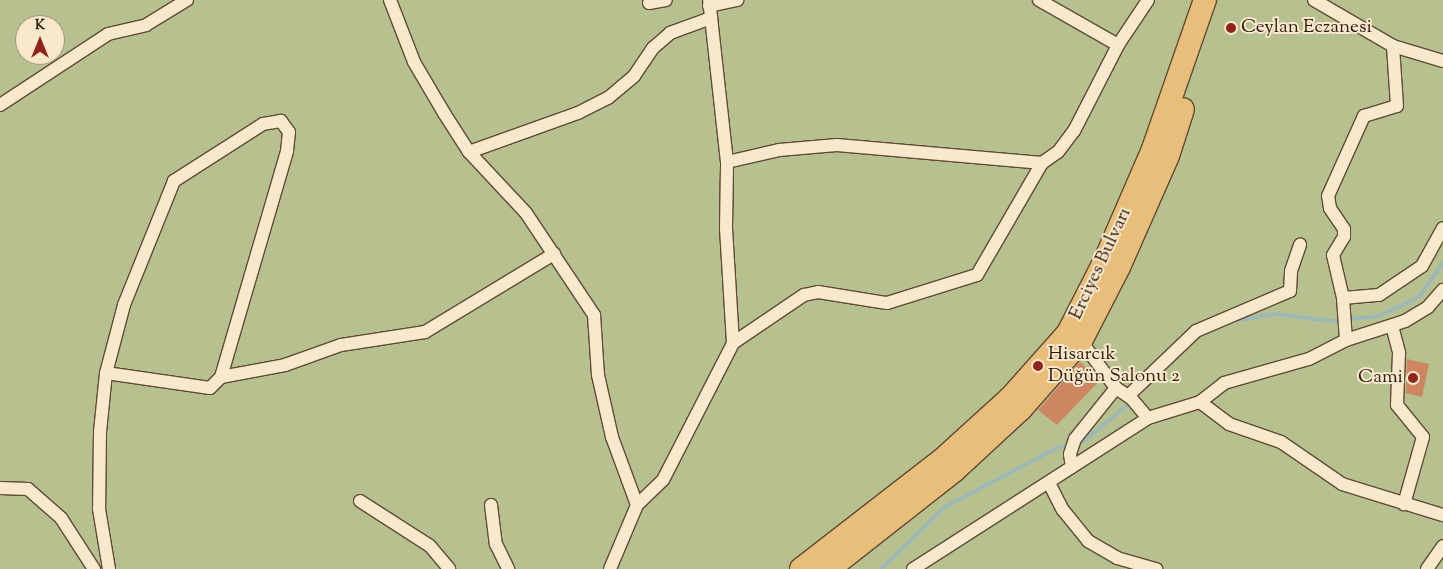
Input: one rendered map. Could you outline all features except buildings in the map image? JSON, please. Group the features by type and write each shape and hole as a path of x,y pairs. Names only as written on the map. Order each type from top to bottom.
{"highway":[{"name":"Erciyes Bulvarı","path":"801,569 943,459 1010,398 1068,332 1153,149 1205,0"},
{"name":"Erciyes Bulvarı","path":"830,569 960,465 1021,409 1081,341 1119,267 1168,156 1218,0"}],"street":[{"path":"0,105 108,34 146,25 187,0"},
{"path":"390,0 414,62 470,152 526,212 594,315 598,375 612,437 637,505"},
{"path":"649,4 666,0"},
{"path":"470,152 578,113 608,98 634,76 653,48 670,33 710,8 737,0"},
{"path":"1039,0 1118,45"},
{"path":"610,569 637,505 663,480 733,343 804,295 818,292 887,303 971,279 987,263 1042,163 1071,136 1118,45 1148,0"},
{"path":"1314,0 1393,46 1443,61"},
{"path":"710,8 727,162 726,228 733,343"},
{"path":"1345,328 1343,298 1334,255 1344,237 1344,228 1330,208 1328,196 1364,116 1396,106 1393,46"},
{"path":"106,373 210,388 221,377 288,152 290,132 281,121 262,124 174,181 124,305 106,373 100,432 99,509 109,569"},
{"path":"727,162 779,150 837,145 1042,163"},
{"path":"1343,298 1379,295 1422,266 1443,228"},
{"path":"1129,397 1196,331 1290,291 1290,271 1300,245"},
{"path":"221,377 285,365 341,345 425,332 554,254"},
{"path":"913,569 1049,483 1145,414 1200,402 1224,383 1309,359 1345,328 1392,326 1417,315 1443,290"},
{"path":"1392,326 1399,359 1397,405 1423,437 1404,504"},
{"path":"1081,341 1116,388 1129,397 1145,414"},
{"path":"1072,467 1073,444 1116,388"},
{"path":"1200,402 1229,424 1289,446 1342,484 1443,515"},
{"path":"1049,483 1063,510 1088,541 1117,558 1156,569"},
{"path":"0,488 28,489 61,518 94,569"},
{"path":"360,501 430,546 449,569"},
{"path":"491,505 496,544 508,569"},
{"path":"1427,569 1443,546"}],"green space":[{"path":"0,0 1443,0 1443,569 0,569"}],"waterway":[{"path":"1238,320 1274,314 1333,321 1379,316 1419,297 1443,263"},
{"path":"881,569 945,507 1057,448 1084,441 1131,402"}],"place":[{"name":"Ceylan Eczanesi","path":"1231,28"},
{"name":"Hisarcık Düğün Salonu 2","path":"1038,366"},
{"name":"Cami","path":"1413,378"}]}
